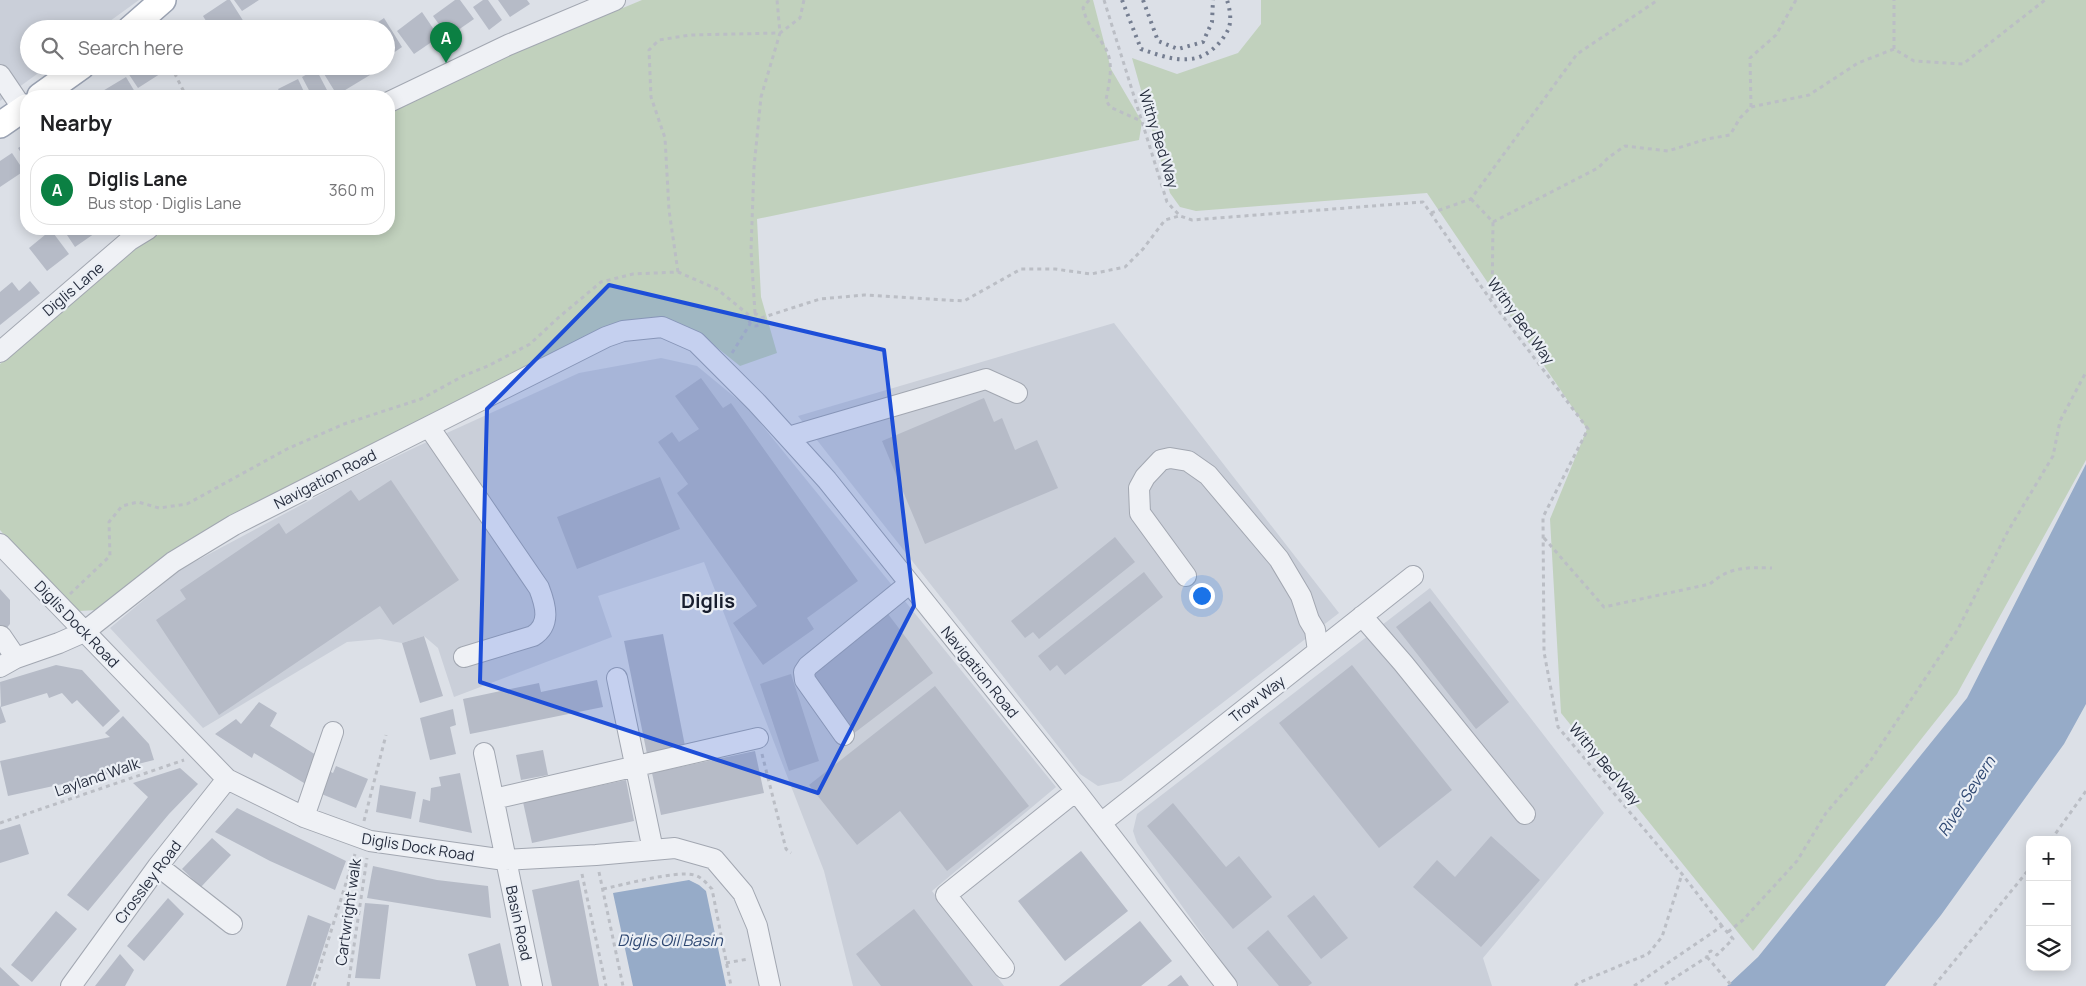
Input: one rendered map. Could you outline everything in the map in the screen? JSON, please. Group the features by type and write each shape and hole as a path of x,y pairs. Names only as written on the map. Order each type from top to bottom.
{"main road":[{"path":"141,20 164,0"},
{"path":"49,90 70,75"},
{"path":"0,125 20,111"}],"street":[{"path":"395,99 508,45 615,0"},
{"path":"0,75 20,94"},
{"name":"Diglis Lane","path":"0,352 138,235"},
{"name":"Navigation Road","path":"84,632 173,562 234,525 580,350 623,331 662,327 696,342 827,480 1076,791 1227,986"},
{"path":"788,437 986,379 1017,393"},
{"path":"429,427 540,588 545,605 546,620 541,631 533,636 464,657"},
{"path":"1186,576 1140,513 1139,488 1145,477 1161,460 1170,458 1188,461 1208,475 1279,558 1302,596 1309,620 1315,630 1318,651"},
{"name":"Diglis Dock Road","path":"0,544 227,779 304,817 365,840 505,860 675,848 714,859 743,893 757,926 770,986"},
{"name":"Trow Way","path":"1101,823 1413,576"},
{"path":"844,735 805,680 804,672 808,666 909,584"},
{"path":"1362,616 1403,663 1524,814"},
{"path":"1,636 8,662 84,632"},
{"path":"616,678 653,850"},
{"path":"304,817 333,732"},
{"path":"494,799 758,738"},
{"name":"Basin Road","path":"484,753 532,986"},
{"name":"Crossley Road","path":"71,986 158,866 227,779"},
{"path":"1004,968 946,895 1076,791"},
{"path":"158,866 232,924"}],"path":[{"path":"761,318 755,313 751,250 754,167 761,96 780,33 777,0"},
{"path":"678,272 669,210 665,138 652,97 649,50 659,40 690,35 780,33 800,18 804,0"},
{"path":"1089,0 1083,8 1086,22 1106,48 1111,69 1106,100 1110,107 1142,122"},
{"name":"Withy Bed Way","path":"1104,0 1167,202 1180,216 1192,220 1423,202 1492,302 1588,429 1543,517 1544,652 1558,727 1682,874 1728,932"},
{"path":"1431,213 1471,199 1577,54 1658,0"},
{"path":"1751,107 1750,58 1776,35 1796,0"},
{"path":"1894,0 1894,50"},
{"path":"1493,222 1598,168 1609,157 1625,146 1668,150 1707,139 1730,135 1740,118 1751,107 1809,95 1858,63 1894,50 1914,61 1963,64 2045,0"},
{"path":"176,75 183,90"},
{"path":"1471,199 1493,222 1492,302"},
{"path":"761,318 820,299 864,295 964,301 1021,270 1055,270 1091,274 1125,267 1143,249 1165,220 1180,216"},
{"path":"58,605 110,556 109,522 122,506 138,502 159,508 187,504 287,449 344,424 421,399 463,376 488,366 530,344 601,282 633,274 678,272 717,289 750,316"},
{"path":"750,316 755,313"},
{"path":"726,373 730,356 750,324 750,316"},
{"path":"750,324 759,325 761,318"},
{"path":"1662,986 1707,957 1707,953 1711,951 1717,955 1732,939 1728,932 1743,920 1797,861 1826,814 1869,763 1958,629 2008,530 2053,456 2060,421 2086,372"},
{"path":"1544,538 1604,608 1710,584 1721,574 1746,567 1772,568"},
{"path":"314,986 365,840 386,735"},
{"path":"758,738 786,849 791,853"},
{"name":"Layland Walk","path":"0,823 201,754"},
{"path":"2054,836 2086,791"},
{"name":"Cartwright walk","path":"348,986 365,840"},
{"path":"578,856 606,986"},
{"path":"1934,986 2026,873"},
{"path":"603,889 680,874 694,875 704,880 712,889 731,986"},
{"path":"1575,986 1578,982 1648,954 1662,937 1682,874"},
{"path":"600,877 623,986"},
{"path":"1634,986 1722,926"},
{"path":"1707,957 1732,986"}],"highlighted area":[{"path":"609,285 884,350 914,606 818,793 480,682 487,409"}],"shaded area":[{"path":"0,0 139,0 111,20 20,20 20,75 36,75 0,101"},
{"path":"1114,323 1339,613 1121,781 1098,786 1080,774 798,416"},
{"path":"661,358 697,366 748,408 1056,787 932,891 1004,986 853,986 824,871 704,562 598,596 612,637 454,697 438,648 424,636 402,643 380,639 347,642 203,728 110,628 181,569 346,481 579,373"},
{"path":"1430,588 1604,813 1483,958 1492,986 1239,986 1137,843 1133,831 1137,814"}],"green space":[{"path":"642,0 1093,0 1111,69 1142,122 1139,140 757,219 761,297 777,353 740,366 710,342 665,317 621,322 600,329 539,360 97,610 79,611 63,599 0,530 0,364 134,250 158,235 395,235 395,110 513,54"},
{"path":"1261,0 2086,0 2086,460 1957,694 1753,951 1561,713 1550,519 1587,429 1427,193 1196,211 1180,207 1170,193 1132,58 1177,74 1238,53 1261,24"}],"water":[{"name":"River Severn","path":"2086,464 2086,704 2064,744 1941,915 1885,986 1727,986 1758,957 1967,698"},
{"name":"Diglis Oil Basin","path":"689,880 706,891 726,986 633,986 613,893"}],"building":[{"path":"227,0 230,0 243,20 205,20 203,16"},
{"path":"234,0 259,0 242,11"},
{"path":"455,0 460,0 474,19 448,37 433,16"},
{"path":"483,0 488,0 502,20 489,30 473,7"},
{"path":"498,0 527,0 530,4 510,17"},
{"path":"422,12 439,37 414,54 397,31"},
{"path":"395,36 402,47 395,52"},
{"path":"129,75 158,75 138,88"},
{"path":"306,75 319,75 327,90 309,90 302,77"},
{"path":"325,75 370,75 345,90 334,90"},
{"path":"126,77 134,90 104,90"},
{"path":"298,79 303,90 279,90"},
{"path":"12,153 20,165 20,174 0,187 0,161"},
{"path":"45,235 55,235 69,254 47,271 29,248"},
{"path":"67,235 92,235 75,247"},
{"path":"30,281 40,293 0,325 0,292 12,282 19,291"},
{"path":"701,378 723,408 731,403 858,581 807,618 814,629 763,665 733,623 757,606 677,493 688,484 658,442 672,432 679,442 699,429 675,396"},
{"path":"984,398 994,422 1002,418 1015,450 1037,440 1058,488 925,544 882,441"},
{"path":"660,477 680,529 577,569 557,517"},
{"path":"391,480 459,580 393,625 380,606 219,715 156,620 186,599 180,590 279,523 286,534 351,490 359,501"},
{"path":"1115,537 1135,562 1039,639 1033,632 1025,638 1011,621"},
{"path":"1144,572 1163,597 1065,675 1057,665 1050,671 1038,656"},
{"path":"0,589 10,600 10,624 0,636"},
{"path":"1430,601 1509,702 1476,729 1396,627"},
{"path":"888,614 933,673 853,734 808,675"},
{"path":"663,634 685,746 647,754 624,641"},
{"path":"424,636 443,696 420,703 402,643"},
{"path":"56,665 82,670 120,711 103,727 77,700 72,704 62,693 49,698 47,693 1,707 0,682"},
{"path":"1352,665 1452,790 1379,848 1279,723"},
{"path":"791,674 819,761 789,771 760,684"},
{"path":"597,680 603,707 470,734 463,699 539,683 541,692"},
{"path":"935,686 1029,806 947,871 900,811 857,845 809,785"},
{"path":"259,702 277,713 270,726 316,755 312,763 333,773 336,766 368,779 356,808 324,795 254,753 252,758 215,734 236,719 241,724"},
{"path":"0,705 6,722 0,724"},
{"path":"453,709 456,725 450,727 456,754 430,760 420,718"},
{"path":"123,716 149,744 154,760 126,767 126,761 116,764 117,772 8,796 0,761 110,737 105,733"},
{"path":"543,750 548,775 521,780 516,755"},
{"path":"755,751 764,793 661,815 652,773"},
{"path":"180,768 198,784 169,814 88,911 67,895 148,797 133,783"},
{"path":"460,773 472,833 419,822 423,799 430,801 431,788 441,786 439,777"},
{"path":"626,780 634,821 532,843 523,802"},
{"path":"380,785 416,792 411,819 376,812"},
{"path":"1173,803 1226,867 1239,856 1272,897 1233,929 1147,826"},
{"path":"237,808 346,861 335,890 270,861 215,832"},
{"path":"20,824 29,854 0,863 0,830"},
{"path":"1491,836 1540,880 1481,947 1413,887 1437,860 1455,877"},
{"path":"212,838 231,855 201,887 182,869"},
{"path":"1081,851 1128,911 1065,961 1018,901"},
{"path":"373,866 437,880 488,886 491,918 367,898"},
{"path":"579,880 599,986 552,986 532,890"},
{"path":"1314,895 1348,938 1321,959 1287,916"},
{"path":"168,898 184,914 144,961 127,946"},
{"path":"365,903 389,905 380,979 355,978"},
{"path":"914,909 973,986 881,986 856,954"},
{"path":"56,911 77,929 32,982 11,965"},
{"path":"308,915 331,924 311,986 286,986"},
{"path":"1140,921 1172,961 1141,986 1059,986"},
{"path":"1268,930 1312,983 1308,986 1279,986 1247,948"},
{"path":"500,943 509,986 476,986 468,954"},
{"path":"120,954 134,970 125,986 95,986"},
{"path":"0,967 20,986 0,986"},
{"path":"1181,975 1189,986 1167,986"}],"railway":[{"path":"1122,0 1141,49 1177,59 1202,56 1221,40 1228,30 1230,23 1230,11 1227,0"},
{"path":"1143,0 1158,41 1178,49 1203,42 1212,22 1213,0"}],"place":[{"name":"Diglis Lane","path":"446,63"}],"district":[{"name":"Diglis","path":"708,600"}]}
